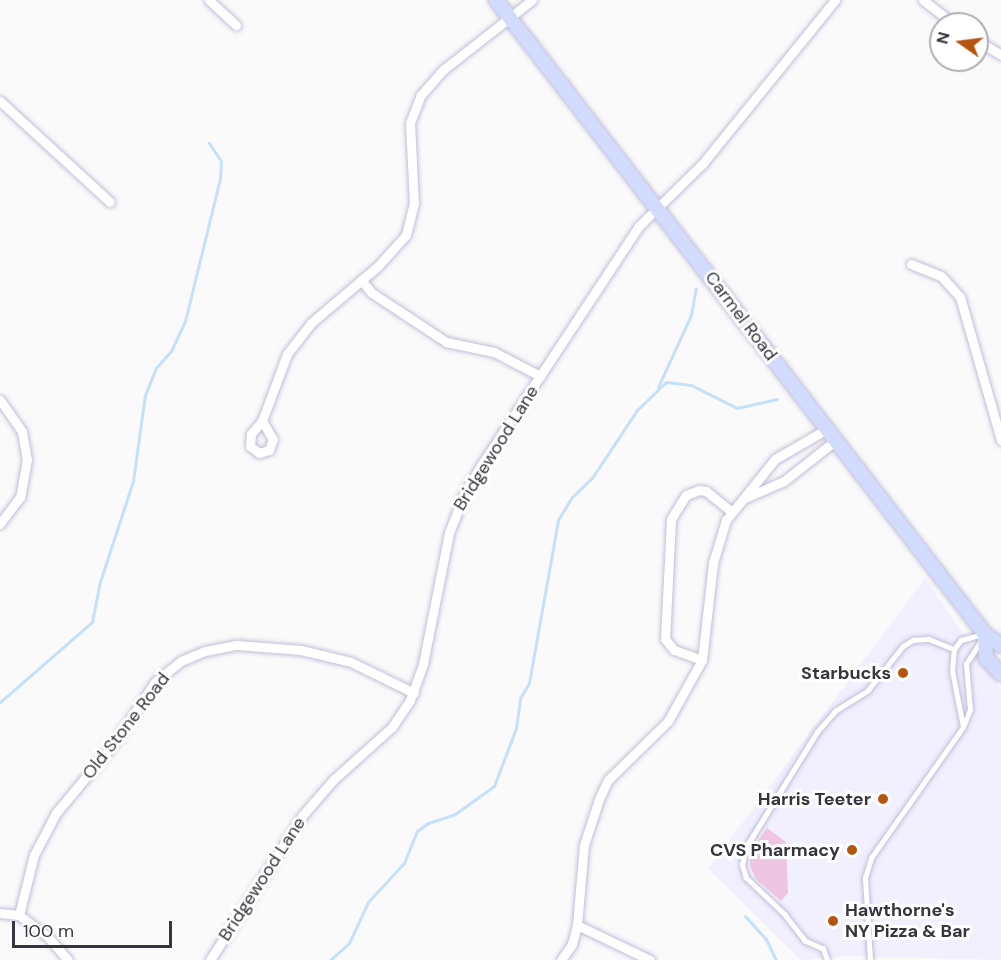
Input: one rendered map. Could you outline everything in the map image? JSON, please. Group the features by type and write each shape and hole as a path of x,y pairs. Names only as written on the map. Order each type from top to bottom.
{"main road":[{"name":"Carmel Road","path":"496,0 985,634 1001,645"},
{"name":"Carmel Road","path":"985,634 987,658 1001,674"}],"street":[{"path":"209,0 236,25"},
{"path":"262,421 287,354 311,323 399,246 411,225 414,204 409,140 421,95 435,77 532,0"},
{"name":"Bridgewood Lane","path":"210,960 302,816 333,780 392,727 414,693 454,516 465,492 540,376 639,226 656,206 703,163 835,0"},
{"path":"923,0 938,12"},
{"path":"0,101 110,202"},
{"path":"911,264 941,276 960,297 1001,440"},
{"path":"361,280 372,293 446,342 495,352 540,376"},
{"path":"0,400 22,432 27,459 20,497 0,524"},
{"path":"561,960 572,944 577,925 584,845 599,799 608,780 668,721 702,660 715,555 731,511 743,500 775,459 832,435"},
{"path":"743,500 784,481 832,435"},
{"path":"702,660 674,650 665,639 671,519 686,495 699,490 706,491 731,511"},
{"name":"Old Stone Road","path":"19,915 34,855 56,813 111,747 155,682 181,661 205,651 237,645 301,650 351,662 414,693"},
{"path":"0,913 19,915 48,937 69,960"},
{"path":"577,925 650,960"}],"lane":[{"path":"963,728 952,671 954,649 961,640 985,634"},
{"path":"870,960 865,878 875,849 963,728 970,710 966,664 985,634"},
{"path":"827,960 823,949 805,941 785,915 746,878 742,865 746,847 817,732 835,711 868,690 903,646 913,640 929,639 954,649"}],"shaded area":[{"path":"925,578 1001,689 1001,960 845,956 801,960 708,869"},
{"path":"767,828 786,842 788,893 781,901 756,879 750,866 751,851"}],"waterway":[{"path":"0,702 92,622 99,585 133,481 145,395 156,368 171,351 185,321 220,179 221,161 209,143"},
{"path":"658,387 691,315 696,288"},
{"path":"330,960 349,943 368,902 404,863 417,831 428,823 455,814 494,786 516,728 520,698 529,683 558,520 572,497 592,478 637,410 666,382 691,385 737,408 777,399"},
{"path":"745,916 766,939 776,960"}],"place":[{"name":"Starbucks","path":"903,673"},
{"name":"Harris Teeter","path":"883,799"},
{"name":"CVS Pharmacy","path":"852,850"},
{"name":"Hawthorne's NY Pizza & Bar","path":"833,921"}]}
